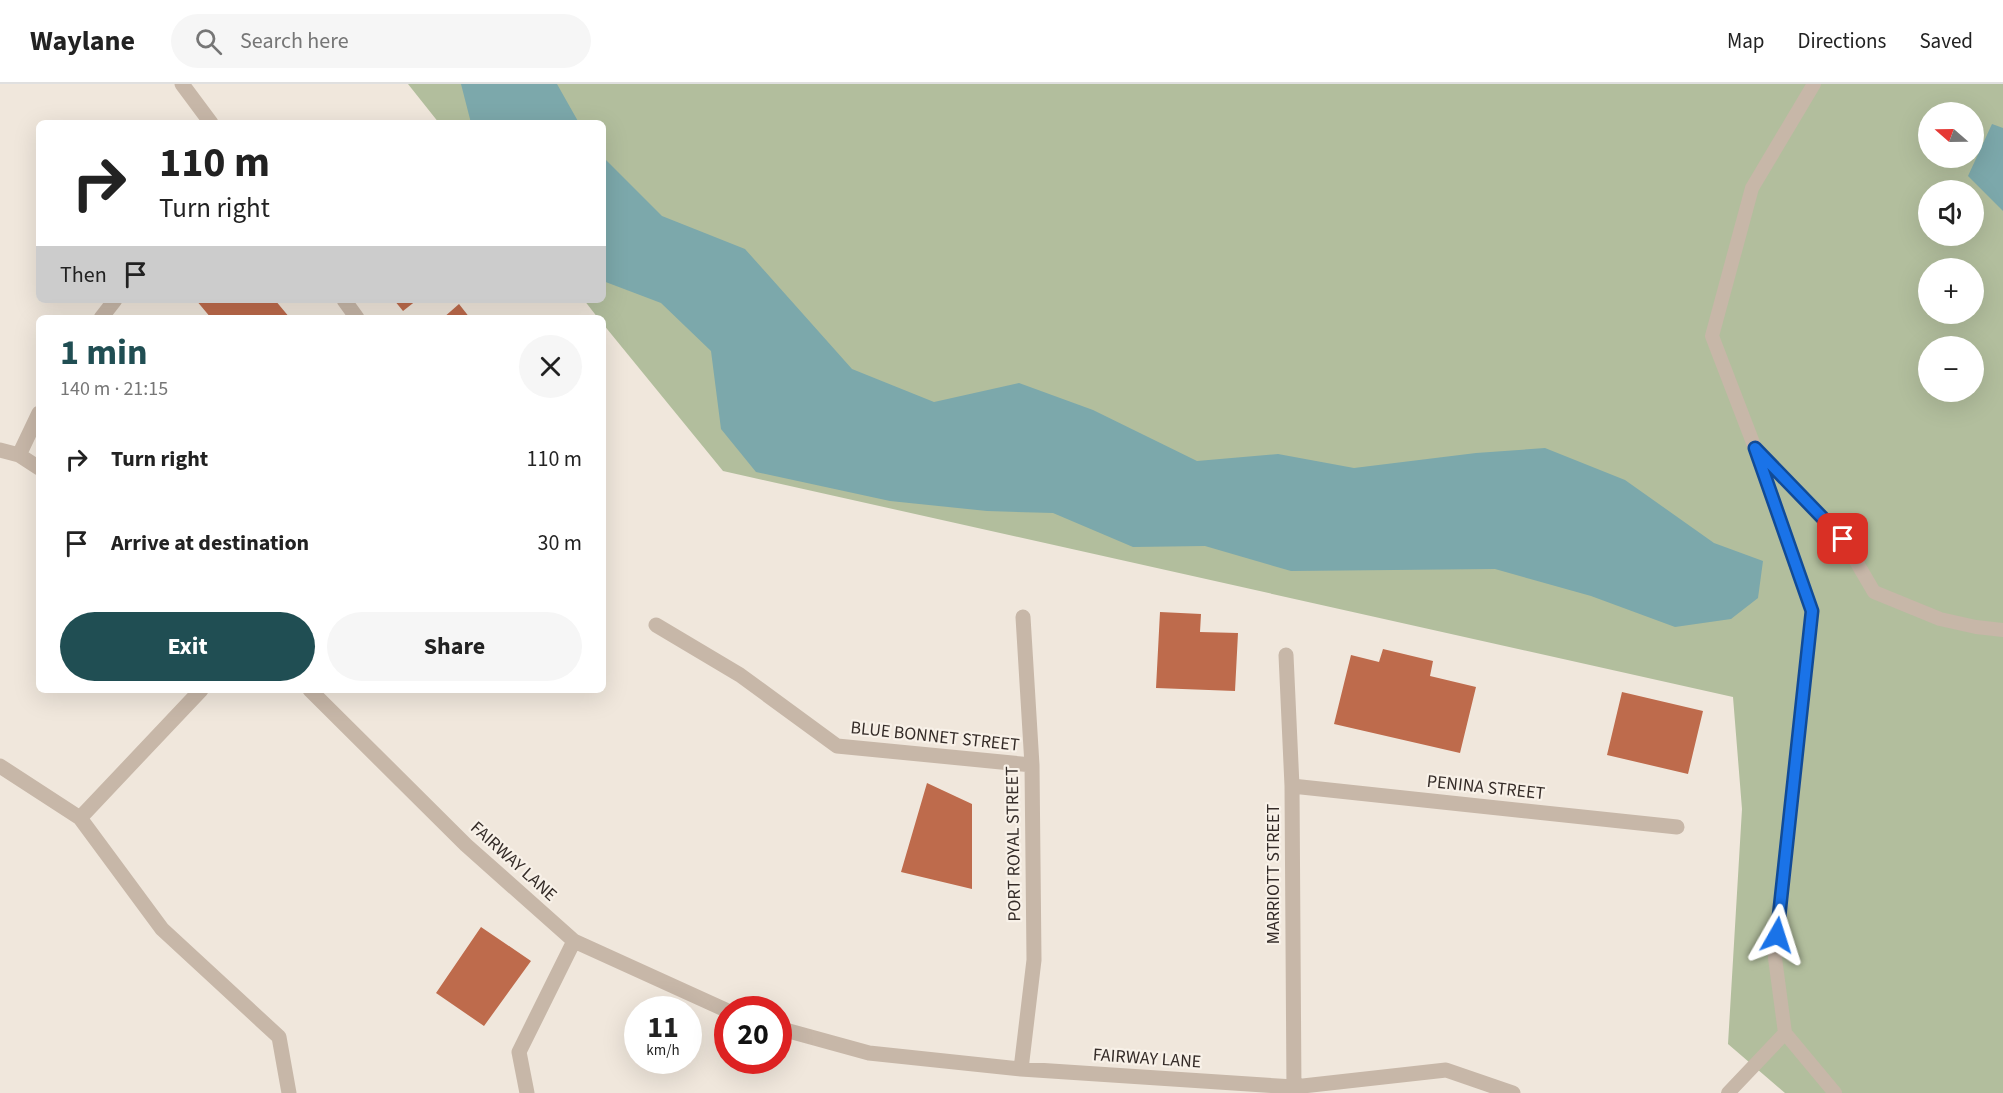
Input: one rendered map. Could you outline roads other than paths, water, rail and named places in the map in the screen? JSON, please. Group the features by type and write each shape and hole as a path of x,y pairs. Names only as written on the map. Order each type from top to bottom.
{"street":[{"path":"182,84 209,120"},
{"path":"103,315 113,303"},
{"path":"19,455 36,419"},
{"path":"0,450 19,455 36,466"},
{"name":"PORT ROYAL STREET","path":"1021,1069 1034,960 1032,765 1023,617"},
{"name":"BLUE BONNET STREET","path":"656,625 740,675 837,746 1032,765"},
{"name":"MARRIOTT STREET","path":"1286,655 1292,786 1294,1090"},
{"path":"80,818 198,693"},
{"name":"FAIRWAY LANE","path":"313,693 465,844 574,941 714,1005"},
{"path":"0,766 80,818 162,929 279,1037 289,1093"},
{"name":"PENINA STREET","path":"1292,786 1677,827"},
{"path":"527,1093 519,1052 574,941"},
{"name":"FAIRWAY LANE","path":"792,1032 869,1053 1021,1069 1294,1090 1446,1070 1513,1093"}],"lane":[{"path":"1814,84 1752,188 1712,336 1755,448 1812,611 1775,958 1785,1033 1835,1093"},
{"path":"1755,448 1843,539 1874,592 1940,619 2003,630"},
{"path":"1728,1093 1785,1033"}],"water":[{"path":"461,84 557,84 577,120 470,120"},
{"path":"1992,124 2003,128 2003,211 1984,192 1984,180 1972,180 1968,176 1972,168 1984,168 1984,141"},
{"path":"606,160 662,216 745,249 852,369 934,402 1019,383 1093,410 1197,461 1278,454 1354,468 1476,453 1545,448 1625,480 1714,543 1763,561 1758,598 1731,619 1675,627 1591,596 1495,569 1291,571 1205,546 1133,547 1053,513 987,511 890,501 756,472 721,429 711,351 661,303 606,282"}]}
